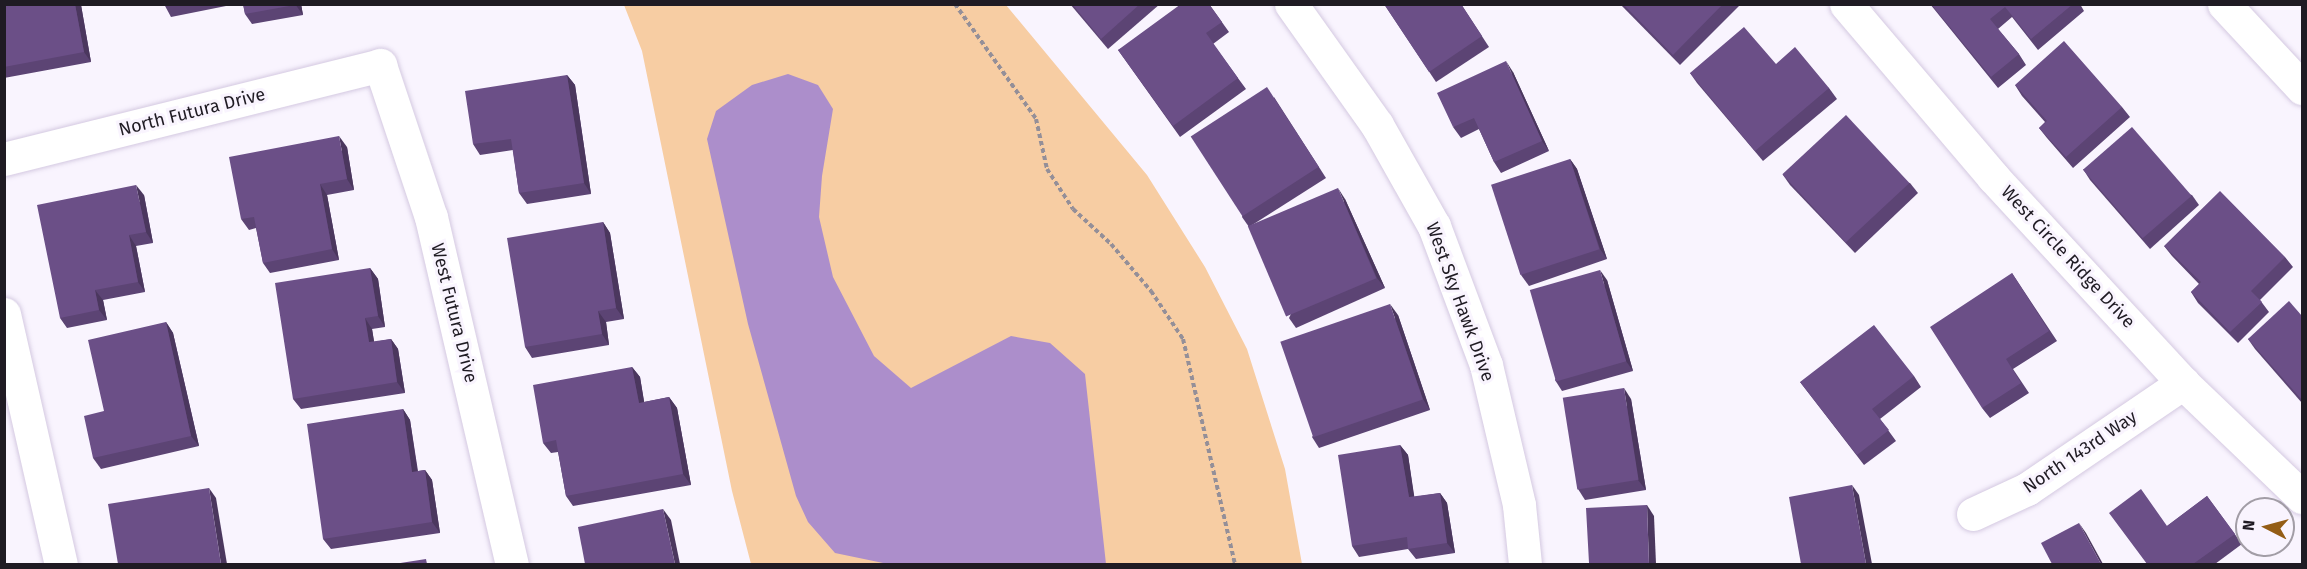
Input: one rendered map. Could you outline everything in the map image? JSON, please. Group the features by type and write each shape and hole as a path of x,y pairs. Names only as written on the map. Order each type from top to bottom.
{"street":[{"name":"West Sky Hawk Drive","path":"1291,4 1377,125 1434,226 1486,365 1519,505 1525,564"},
{"name":"West Circle Ridge Drive","path":"1846,4 1994,177 2183,383 2302,497"},
{"path":"2224,4 2302,88"},
{"name":"North Futura Drive","path":"4,159 380,65"},
{"name":"West Futura Drive","path":"380,65 431,217 512,564"},
{"path":"4,314 61,564"},
{"name":"North 143rd Way","path":"1973,514 2027,489 2183,383"}],"path":[{"path":"955,4 1036,119 1047,169 1073,209 1111,244 1151,291 1183,339 1235,564"}],"shaded area":[{"path":"624,5 1006,5 1147,175 1205,267 1247,349 1285,469 1302,564 751,564 732,491 642,51"},
{"path":"788,74 818,85 833,109 822,176 819,217 833,277 874,356 911,388 1011,336 1050,343 1085,374 1106,564 888,564 835,553 808,522 796,496 748,324 707,139 716,111 752,85"}],"building":[{"path":"4,4 75,4 84,52 4,67"},
{"path":"243,4 295,4 295,5 245,14"},
{"path":"1072,4 1140,4 1101,39"},
{"path":"1181,4 1209,4 1222,22 1206,33 1238,78 1173,126 1118,50"},
{"path":"1384,4 1461,4 1482,36 1429,72"},
{"path":"1623,4 1723,4 1673,55"},
{"path":"1931,4 2073,4 2031,39 2005,7 1990,19 2019,54 1991,77"},
{"path":"1744,27 1776,64 1795,47 1829,88 1755,151 1690,73"},
{"path":"2064,41 2122,107 2066,157 2039,128 2047,121 2015,85"},
{"path":"1506,61 1542,141 1494,162 1474,118 1453,127 1437,93"},
{"path":"567,75 584,183 519,193 511,139 473,144 465,91"},
{"path":"1267,87 1319,167 1242,216 1191,137"},
{"path":"1846,115 1909,183 1846,242 1782,174"},
{"path":"2132,127 2192,196 2143,238 2083,170"},
{"path":"339,136 347,179 320,184 332,249 263,263 254,217 241,219 229,157"},
{"path":"1570,159 1599,249 1520,275 1491,185"},
{"path":"136,185 146,232 129,235 138,282 95,290 99,310 60,318 37,205"},
{"path":"1338,188 1376,278 1286,317 1248,226"},
{"path":"2220,191 2285,257 2251,291 2262,302 2230,332 2191,292 2201,282 2164,246"},
{"path":"603,222 616,308 598,311 602,334 525,347 507,238"},
{"path":"370,268 378,316 365,318 369,342 391,339 397,382 293,399 275,283"},
{"path":"1600,270 1626,361 1556,381 1530,290"},
{"path":"2012,273 2049,331 2006,359 2021,383 1982,408 1930,327"},
{"path":"2289,301 2302,316 2302,400 2248,339"},
{"path":"1390,304 1423,399 1313,437 1280,342"},
{"path":"166,322 191,436 93,458 84,416 104,411 88,340"},
{"path":"1874,325 1914,376 1872,409 1889,430 1857,455 1800,382"},
{"path":"632,367 639,403 669,397 683,474 566,496 556,440 543,443 533,385"},
{"path":"1624,388 1639,480 1577,490 1563,398"},
{"path":"403,409 412,472 425,470 432,522 323,539 307,424"},
{"path":"1400,445 1409,497 1440,493 1447,543 1408,549 1407,537 1352,546 1338,455"},
{"path":"1852,485 1866,564 1801,564 1789,497"},
{"path":"209,488 221,564 118,564 108,504"},
{"path":"2141,489 2167,526 2207,496 2235,534 2193,564 2147,564 2109,513"},
{"path":"1647,505 1649,564 1583,564 1589,563 1586,508"},
{"path":"663,509 675,564 585,564 578,527"},
{"path":"2079,523 2101,564 2052,564 2041,543"},
{"path":"426,559 427,564 394,564"}]}
